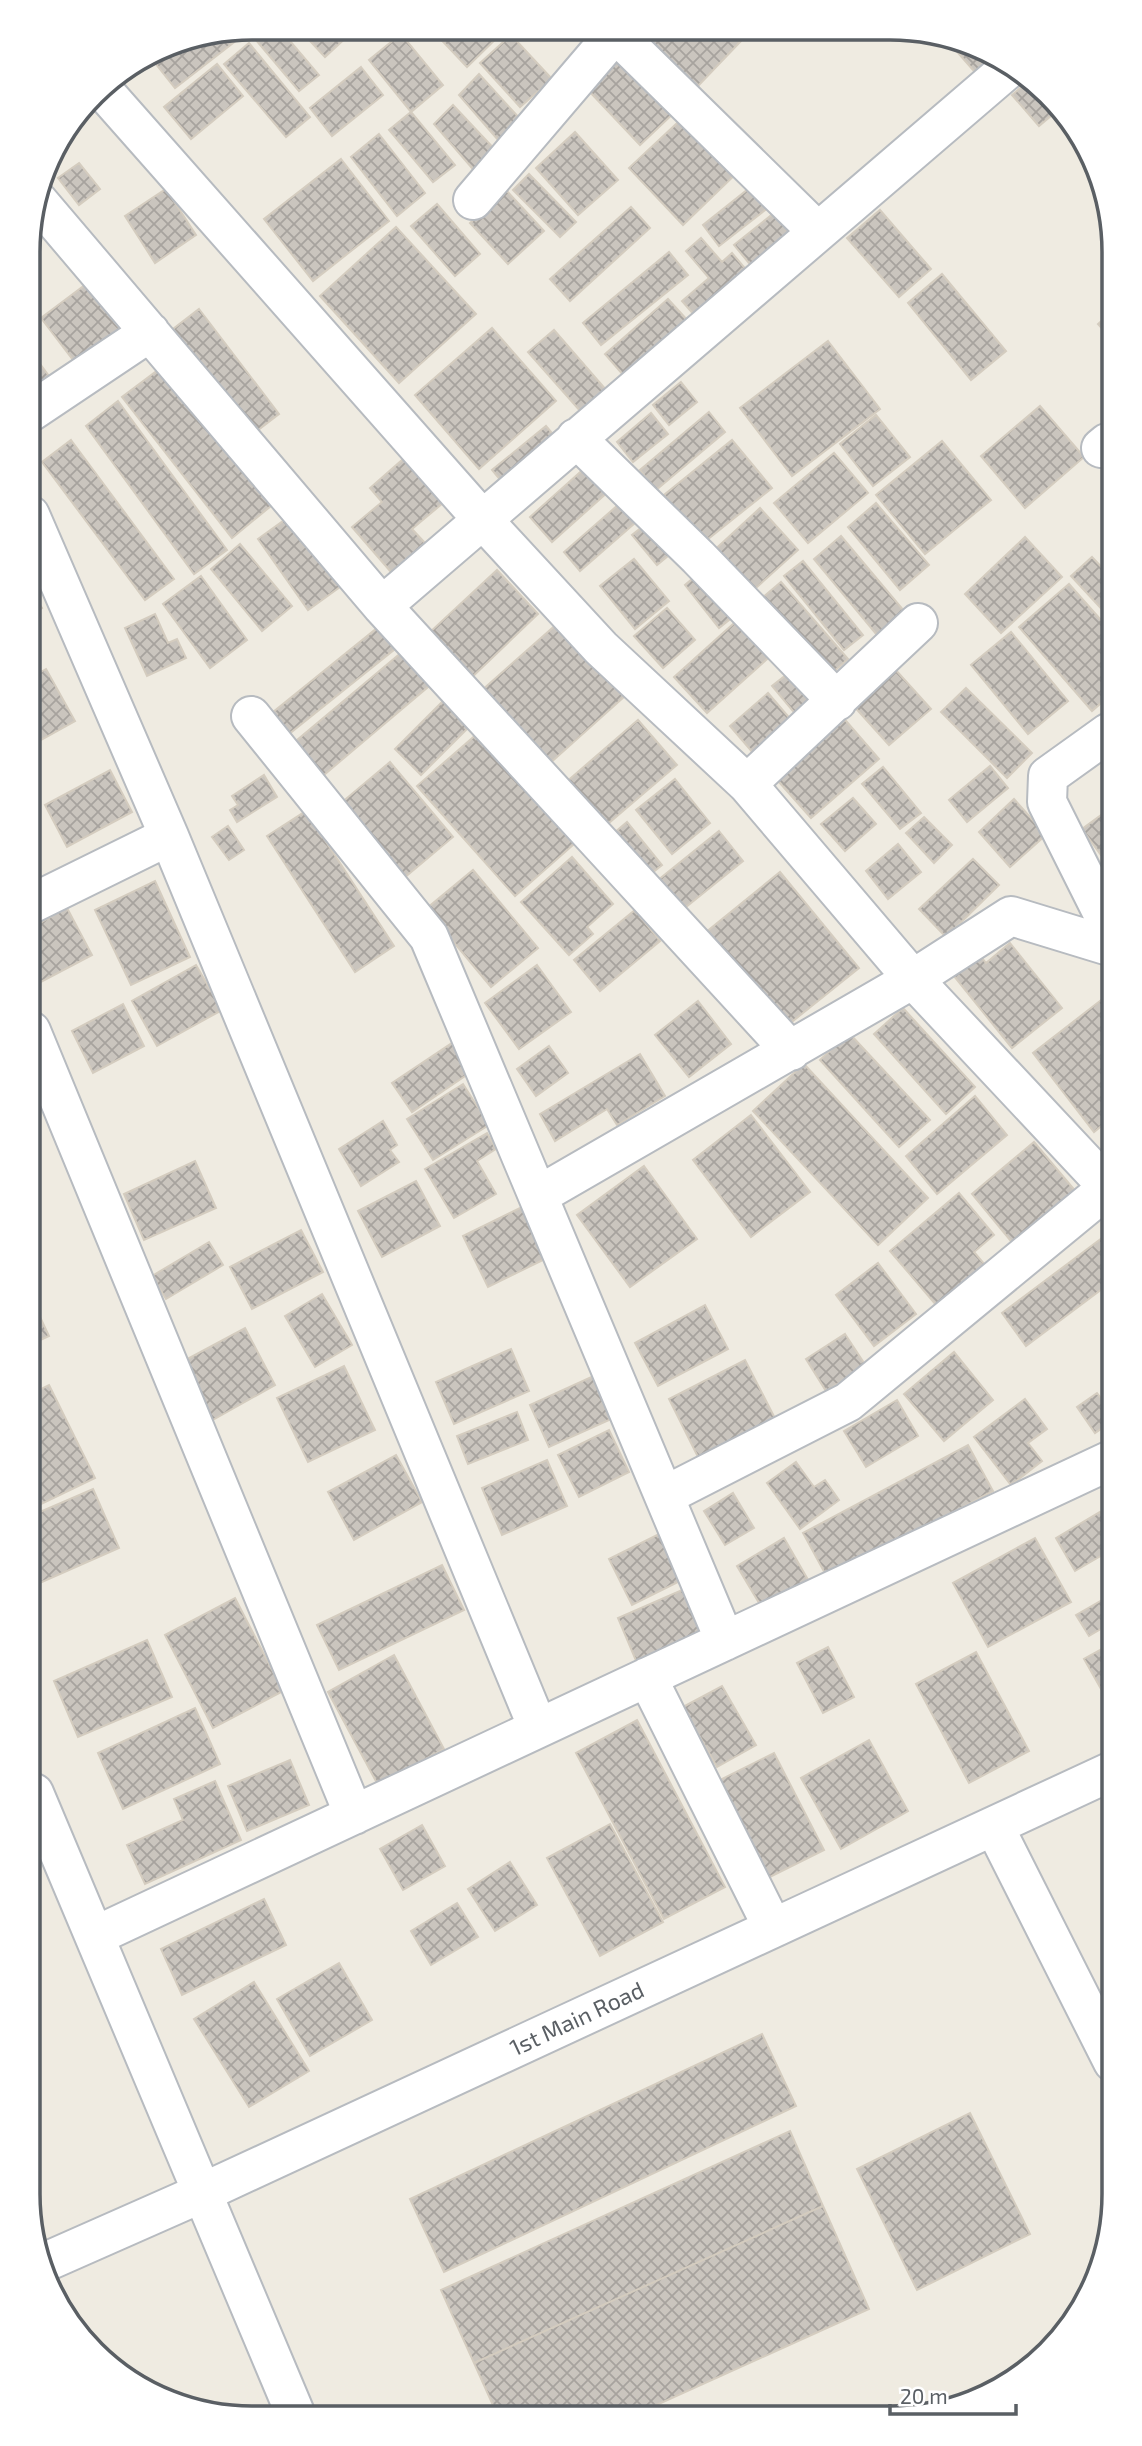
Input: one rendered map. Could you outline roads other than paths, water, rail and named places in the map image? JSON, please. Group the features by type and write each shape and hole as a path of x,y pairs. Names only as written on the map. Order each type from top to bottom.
{"street":[{"path":"473,200 607,40"},
{"path":"624,40 817,231"},
{"path":"382,606 1003,73"},
{"path":"109,97 482,519 601,648 747,784 913,979 1102,1180"},
{"path":"45,209 382,606 791,1051"},
{"path":"41,405 150,332"},
{"path":"576,438 698,557 837,701"},
{"path":"41,540 169,836 538,1728"},
{"path":"747,784 918,623"},
{"path":"251,716 429,937 666,1494 725,1641"},
{"path":"1102,737 1048,776 1047,802 1102,911"},
{"path":"41,899 169,836"},
{"path":"539,1195 791,1051 913,979 1012,916 1102,944"},
{"path":"41,1054 354,1815"},
{"path":"666,1494 848,1402 1102,1194"},
{"path":"95,1936 1101,1465"},
{"path":"647,1677 773,1928"},
{"name":"1st Main Road","path":"51,2260 204,2192 1101,1776"},
{"path":"40,1808 292,2406"},
{"path":"994,1826 1101,2038"}]}
